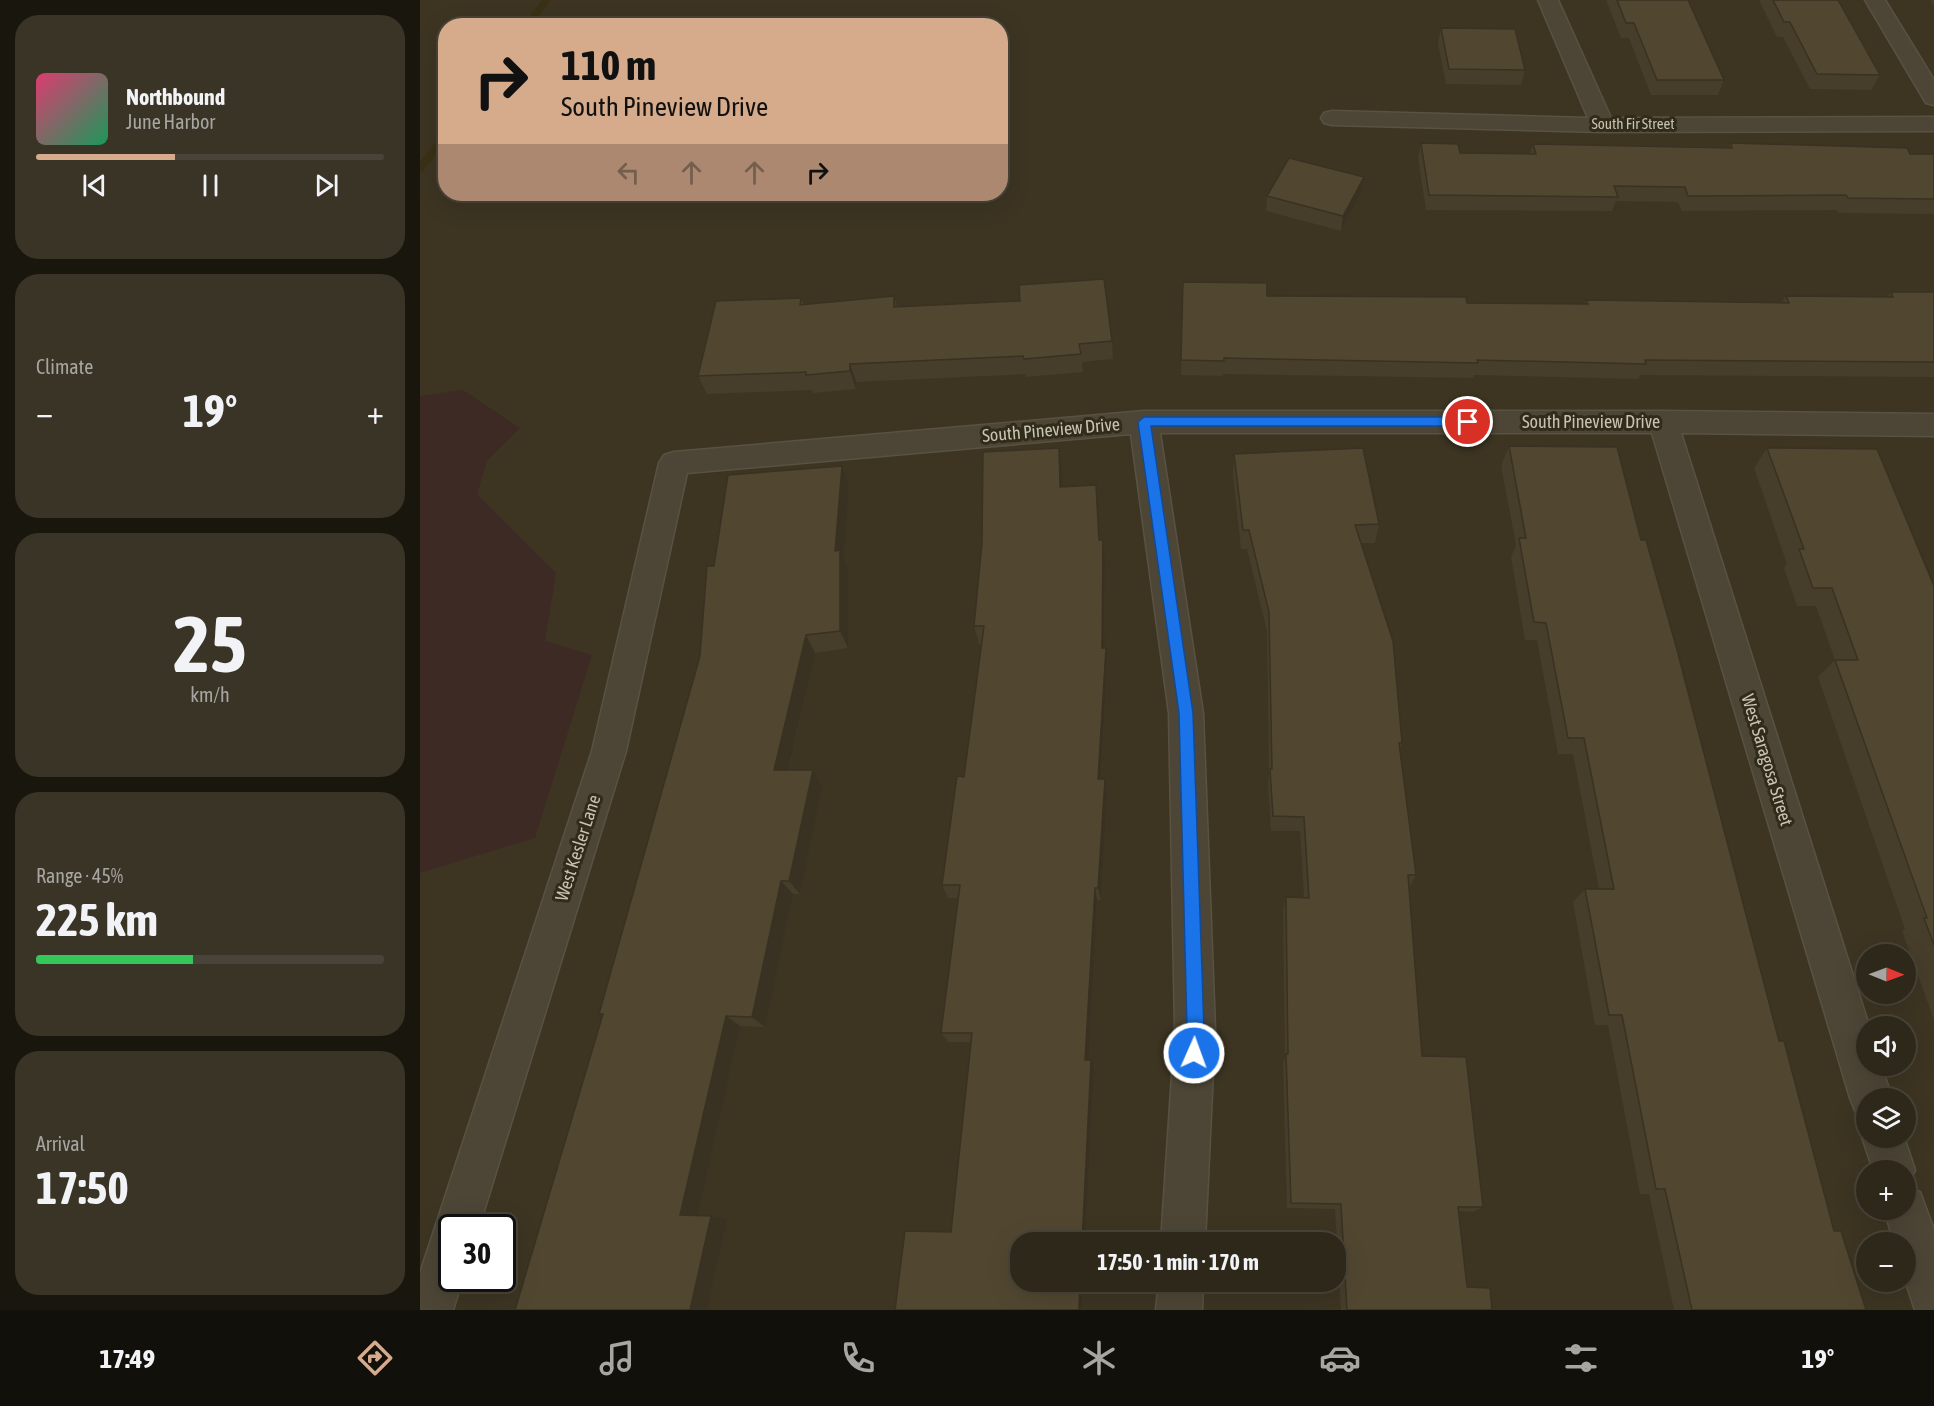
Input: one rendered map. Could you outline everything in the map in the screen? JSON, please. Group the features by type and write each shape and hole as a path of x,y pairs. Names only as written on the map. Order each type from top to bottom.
{"street":[{"path":"1548,0 1603,125"},
{"path":"1875,0 1934,98"},
{"name":"South Fir Street","path":"1332,118 1603,125 1934,124"},
{"path":"1144,422 1186,713 1195,1029 1184,1232"},
{"name":"South Pineview Drive","path":"674,463 1144,422 1663,422 1934,425"},
{"name":"West Saragosa Street","path":"1663,422 1868,1088"},
{"name":"West Kesler Lane","path":"461,1214 609,751 674,463"},
{"path":"1909,1220 1934,1300"},
{"path":"430,1310 438,1286"},
{"path":"1179,1310 1180,1292"}],"shaded area":[{"path":"463,390 520,428 487,461 477,494 556,573 545,641 592,655 535,838 420,873 420,396"}],"building":[{"path":"1617,0 1688,0 1724,80 1657,80 1634,23 1626,23"},
{"path":"1773,0 1838,0 1880,75 1817,74 1790,22 1784,22"},
{"path":"1441,28 1515,29 1525,70 1449,69"},
{"path":"1421,143 1458,144 1460,153 1536,154 1533,144 1732,148 1731,143 1907,148 1910,154 1934,154 1934,199 1848,198 1846,195 1688,196 1685,187 1614,186 1618,197 1429,195"},
{"path":"1289,158 1364,177 1343,216 1267,196"},
{"path":"1104,279 1112,341 1079,344 1081,354 1024,359 1023,356 850,364 850,371 806,375 806,372 698,376 716,301 801,298 800,305 894,296 894,307 1020,301 1019,285"},
{"path":"1183,282 1267,283 1267,296 1466,297 1467,303 1588,304 1586,300 1789,303 1786,296 1893,297 1891,292 1934,292 1934,362 1645,360 1646,364 1477,360 1478,363 1224,358 1224,361 1181,360"},
{"path":"1509,446 1617,447 1641,540 1646,540 1676,646 1779,1041 1784,1041 1834,1231 1841,1231 1856,1278 1856,1292 1860,1292 1866,1310 1692,1310 1665,1189 1656,1189 1622,1015 1609,1015 1585,889 1614,889 1584,738 1568,738 1546,623 1534,622 1519,538 1526,538"},
{"path":"1059,448 1060,487 1096,485 1099,540 1103,540 1102,648 1106,648 1098,779 1105,779 1098,888 1095,888 1085,1060 1091,1060 1082,1232 1010,1232 1010,1292 1080,1292 1079,1310 895,1310 905,1231 951,1232 972,1033 941,1033 960,885 942,885 957,776 964,777 984,626 974,626 982,543 983,452"},
{"path":"1363,448 1379,524 1355,525 1393,641 1402,743 1399,743 1416,875 1408,875 1422,1056 1466,1057 1483,1207 1458,1207 1467,1287 1490,1288 1492,1310 1347,1310 1346,1232 1343,1232 1341,1204 1291,1203 1286,1054 1288,1054 1286,897 1309,898 1304,817 1273,816 1270,769 1272,769 1269,612 1249,530 1243,530 1234,454"},
{"path":"1767,448 1877,449 1934,586 1934,945 1924,918 1927,918 1835,660 1858,660 1832,588 1813,588 1799,549 1804,549"},
{"path":"842,466 835,551 840,550 840,631 806,635 774,770 813,770 789,881 781,881 752,1017 726,1016 680,1215 711,1216 690,1310 515,1310 603,1014 599,1014 700,656 707,566 714,566 728,475"}],"waterway":[{"path":"533,18 546,0"},
{"path":"420,169 438,145"}],"route":[{"path":"1194,1053 1186,713 1144,422 1468,422"}]}
